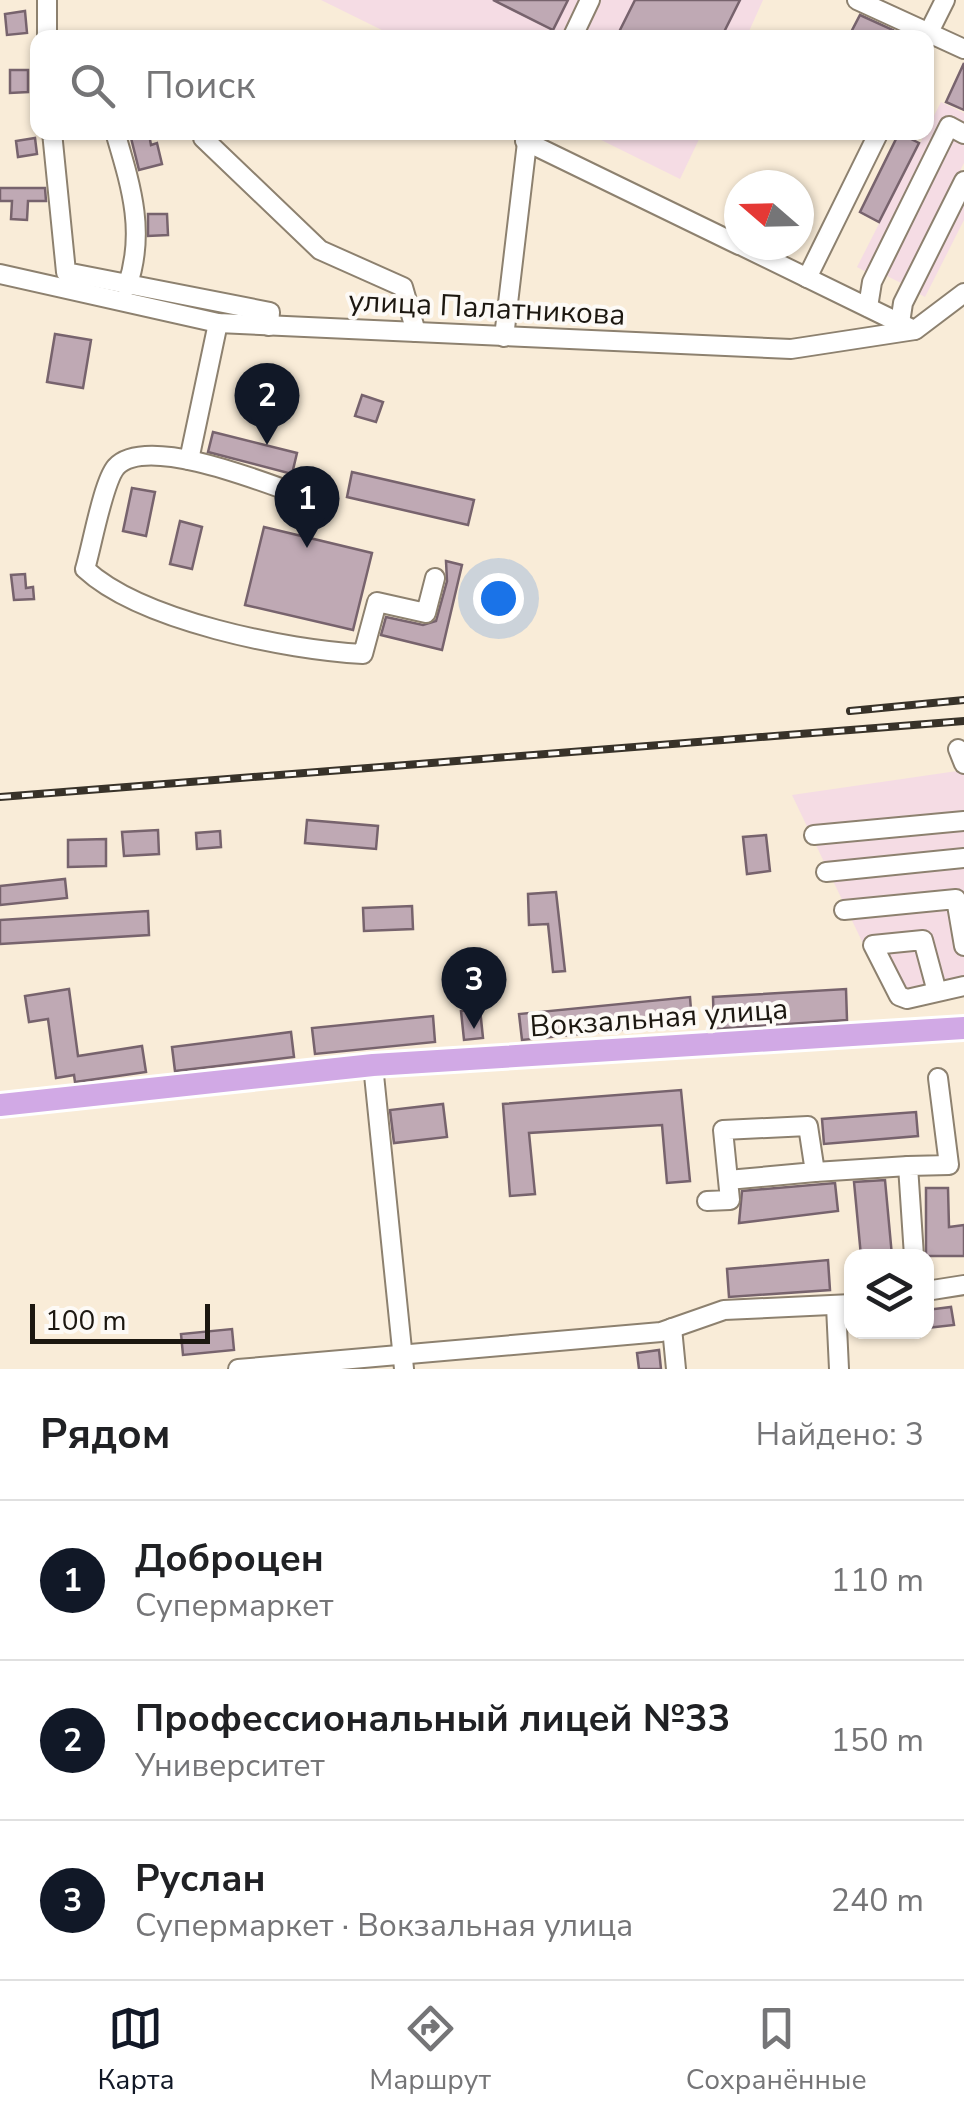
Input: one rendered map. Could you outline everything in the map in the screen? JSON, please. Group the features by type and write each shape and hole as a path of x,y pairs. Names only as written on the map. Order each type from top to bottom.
{"main road":[{"name":"Вокзальная улица","path":"0,1105 373,1065 964,1028"}],"street":[{"path":"47,0 47,30"},
{"path":"576,30 590,0"},
{"path":"857,0 915,30"},
{"path":"930,30 945,0"},
{"path":"934,38 964,49"},
{"path":"868,308 872,282 948,126 964,134"},
{"path":"53,140 66,272 270,312 270,326"},
{"path":"117,140 137,206 137,258 127,286"},
{"path":"205,140 320,250 403,287 416,332"},
{"path":"504,336 527,140"},
{"path":"533,140 724,237"},
{"path":"807,278 875,140"},
{"path":"908,327 904,302 964,180"},
{"path":"770,260 908,327"},
{"name":"улица Палатникова","path":"0,274 218,323 790,349 908,327 964,293"},
{"path":"188,460 218,323"},
{"path":"327,505 188,460 132,456 114,469 87,572 138,602 217,630 363,654 377,602 426,613 434,578"},
{"path":"814,835 964,821"},
{"path":"826,872 964,858"},
{"path":"844,910 960,898 964,946"},
{"path":"938,992 964,986"},
{"path":"373,1065 403,1361"},
{"path":"728,1180 949,1164 938,1078"},
{"path":"707,1201 730,1200 722,1130 808,1126 814,1172"},
{"path":"908,1166 914,1249"},
{"path":"934,1291 964,1285"},
{"path":"238,1369 403,1361 672,1328 724,1310 844,1305 838,1369"},
{"path":"672,1328 676,1369"}],"shaded area":[{"path":"321,0 763,0 750,30 382,30"},
{"path":"941,102 964,113 964,126 947,118 868,273 857,267 922,140 934,140 934,116"},
{"path":"953,135 964,140 964,163 903,284 883,274"},
{"path":"601,140 699,140 680,179"},
{"path":"964,194 964,220 925,297 914,291"},
{"path":"964,770 964,992 891,1002 792,795"}],"building":[{"path":"493,0 568,0 553,30"},
{"path":"635,0 740,0 725,30 620,30"},
{"path":"25,11 27,33 7,35 5,14"},
{"path":"860,15 893,30 852,30"},
{"path":"964,63 964,110 946,102"},
{"path":"10,70 28,70 28,92 10,93"},
{"path":"35,140 37,154 18,157 16,141"},
{"path":"132,140 157,143 162,164 139,170"},
{"path":"896,140 919,143 879,222 860,212"},
{"path":"0,188 45,188 46,201 28,201 27,220 11,219 12,201 0,201"},
{"path":"148,214 167,214 168,235 148,236"},
{"path":"55,334 91,340 83,388 47,382"},
{"path":"362,395 383,402 376,422 355,416"},
{"path":"213,432 297,453 292,474 208,452"},
{"path":"352,472 474,500 468,525 347,497"},
{"path":"132,488 155,492 146,536 123,531"},
{"path":"180,521 202,527 192,569 170,564"},
{"path":"264,527 372,553 353,630 245,605"},
{"path":"446,561 462,565 442,650 381,635 386,617 423,625 436,621 447,581"},
{"path":"25,574 26,588 33,587 34,599 14,600 11,575"},
{"path":"307,820 378,826 376,849 305,843"},
{"path":"158,830 159,854 124,856 122,832"},
{"path":"220,831 221,847 197,849 196,833"},
{"path":"766,835 770,871 747,874 743,837"},
{"path":"106,839 106,866 68,867 68,840"},
{"path":"65,879 67,898 0,905 0,886"},
{"path":"556,892 565,971 553,972 548,924 529,925 528,894"},
{"path":"412,906 413,929 364,931 363,908"},
{"path":"148,911 149,935 0,944 0,920"},
{"path":"69,989 78,1056 142,1046 146,1072 75,1082 74,1075 56,1078 48,1019 29,1022 25,996"},
{"path":"846,989 847,1020 714,1029 713,997"},
{"path":"690,997 692,1023 522,1040 519,1014"},
{"path":"480,1009 483,1038 464,1040 461,1011"},
{"path":"433,1016 435,1042 315,1054 312,1028"},
{"path":"291,1032 294,1057 175,1071 172,1047"},
{"path":"681,1090 690,1181 667,1183 662,1125 529,1133 535,1194 510,1196 503,1104"},
{"path":"443,1104 447,1137 394,1143 390,1110"},
{"path":"916,1112 918,1136 824,1144 822,1119"},
{"path":"885,1180 891,1249 860,1249 854,1182"},
{"path":"835,1183 838,1211 739,1223 742,1191"},
{"path":"926,1188 948,1188 949,1227 964,1225 964,1256 934,1256 934,1249 926,1249"},
{"path":"828,1260 830,1290 729,1297 727,1269"},
{"path":"951,1307 954,1325 934,1327 934,1309"},
{"path":"232,1329 234,1350 183,1355 181,1334"},
{"path":"659,1350 661,1369 639,1369 637,1353"}],"railway":[{"path":"850,711 964,700"},
{"path":"0,797 964,721"}],"place":[{"name":"Профессиональный лицей №33","path":"267,445"},
{"name":"Доброцен","path":"307,548"},
{"name":"Руслан","path":"474,1029"}]}
